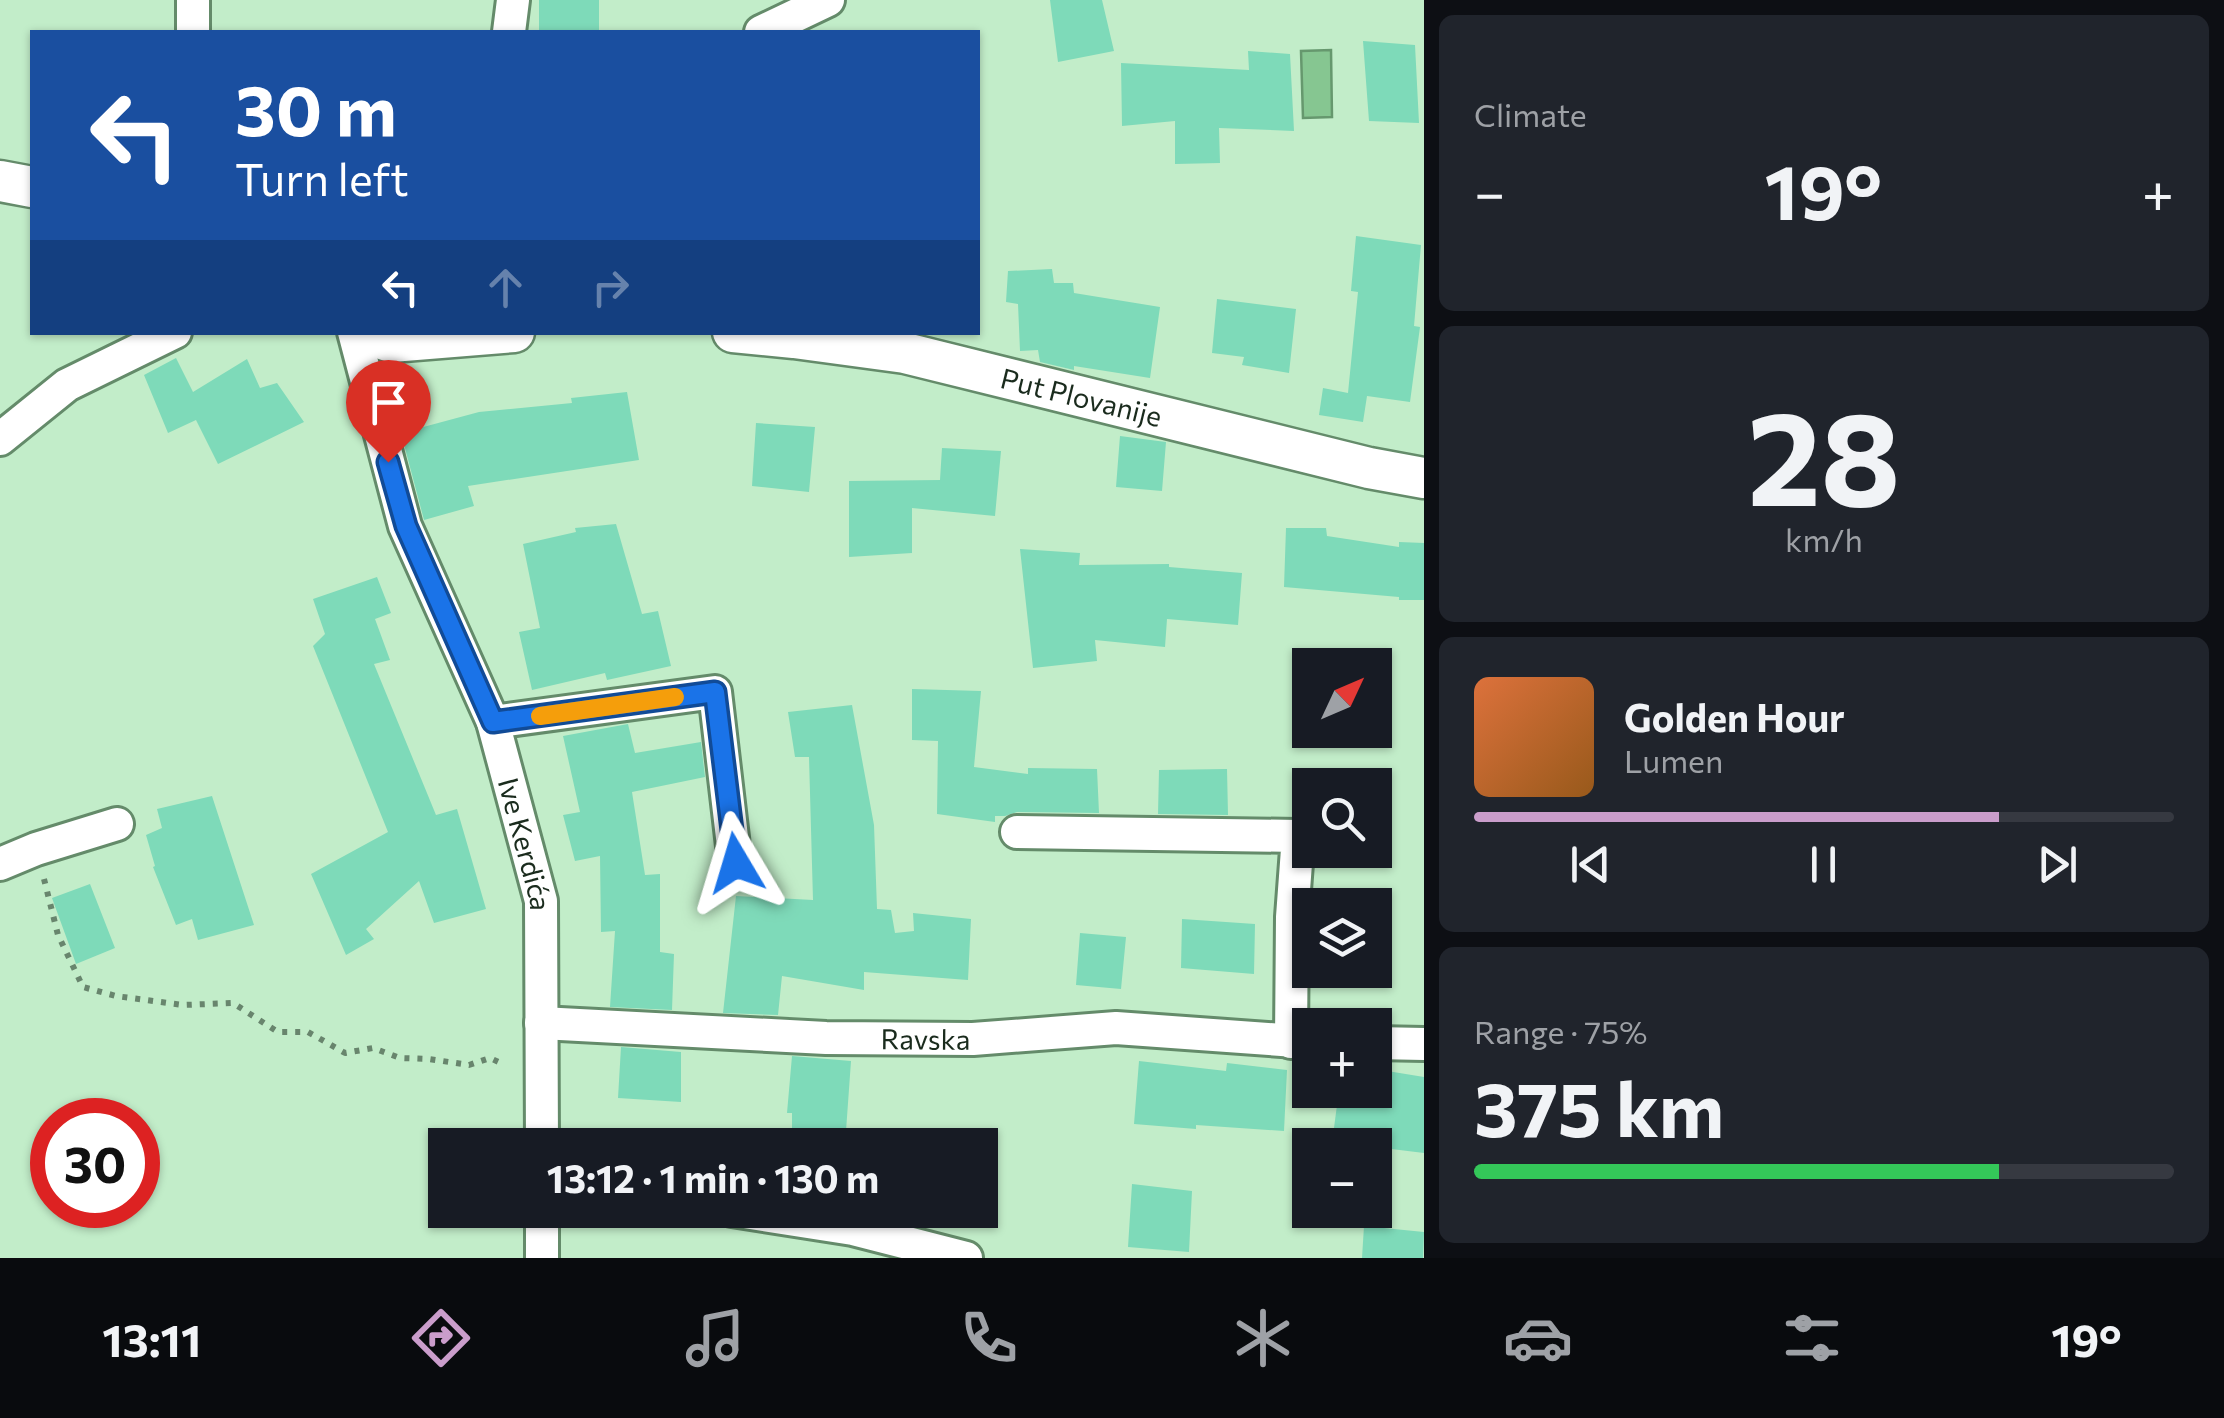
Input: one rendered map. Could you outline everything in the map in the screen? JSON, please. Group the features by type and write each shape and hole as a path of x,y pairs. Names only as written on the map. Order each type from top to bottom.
{"street":[{"path":"193,0 193,30"},
{"path":"510,30 514,0"},
{"path":"765,30 828,0"},
{"path":"0,181 30,187"},
{"path":"0,440 67,386 170,335"},
{"name":"Ive Kerdića","path":"355,335 406,526 493,722 541,901 542,1128"},
{"path":"371,335 391,342 477,335"},
{"name":"Put Plovanije","path":"758,335 905,353 1369,468 1424,478"},
{"path":"493,722 715,692 736,863"},
{"path":"0,864 118,824"},
{"path":"1017,832 1298,836 1292,917 1299,1008"},
{"name":"Ravska","path":"541,1022 845,1038 973,1039 1116,1028 1292,1041"},
{"path":"1392,1043 1424,1044"},
{"path":"542,1228 542,1258"},
{"path":"853,1228 966,1258"}],"path":[{"path":"36,849 58,935 84,987 116,996 183,1005 233,1003 278,1032 308,1032 346,1052 374,1048 400,1058 469,1065 490,1058 505,1065"}],"shaded area":[{"path":"1331,50 1332,117 1303,118 1301,51"}],"building":[{"path":"539,0 599,0 599,30 539,30"},
{"path":"1050,0 1102,0 1114,51 1058,62"},
{"path":"1363,41 1415,45 1419,123 1369,121"},
{"path":"1248,51 1290,54 1294,131 1219,128 1220,163 1175,164 1175,121 1122,126 1121,63 1249,70"},
{"path":"1356,236 1421,245 1414,326 1420,327 1410,402 1367,396 1363,422 1319,415 1323,388 1348,393 1358,292 1351,291"},
{"path":"1052,269 1054,283 1073,283 1074,293 1160,307 1150,378 1074,366 1074,370 1040,362 1038,350 1020,351 1018,304 1006,302 1008,271"},
{"path":"1217,299 1296,309 1289,373 1242,365 1244,357 1212,353"},
{"path":"176,358 193,392 247,359 260,388 277,383 304,422 218,464 196,420 168,433 144,375"},
{"path":"627,392 639,460 468,486 474,506 424,520 401,433 479,412 572,403 571,398"},
{"path":"756,423 815,427 809,492 752,486"},
{"path":"1120,436 1166,442 1162,491 1116,487"},
{"path":"942,448 1001,451 995,516 912,508 912,553 849,557 849,481 940,480"},
{"path":"616,524 642,614 658,611 671,666 607,680 605,673 532,690 519,632 540,628 523,544 576,532 575,528"},
{"path":"1286,528 1326,528 1327,536 1399,547 1399,542 1424,543 1424,600 1284,587"},
{"path":"1020,549 1080,553 1079,565 1169,564 1242,573 1238,625 1167,619 1165,647 1095,640 1097,661 1033,668"},
{"path":"377,577 391,613 375,619 390,660 374,664 436,815 457,809 486,909 434,923 419,881 366,929 374,939 346,955 311,874 388,832 313,646 325,634 313,599"},
{"path":"912,689 981,691 974,767 1028,774 1028,768 1097,769 1099,813 1017,812 995,816 995,822 937,814 938,741 912,740"},
{"path":"852,705 874,825 877,909 891,910 895,933 914,931 913,913 971,919 968,980 864,972 864,990 782,976 778,1015 723,1013 736,896 813,900 809,757 795,757 788,712"},
{"path":"628,724 635,753 701,742 705,777 632,792 645,875 660,874 660,952 674,954 672,1010 610,1007 615,931 601,932 600,856 575,861 563,815 580,812 563,736"},
{"path":"1227,769 1228,815 1158,814 1159,770"},
{"path":"212,796 254,925 198,940 192,919 176,925 153,867 146,835 162,828 157,809"},
{"path":"90,884 115,948 76,964 52,898"},
{"path":"1182,919 1255,924 1254,974 1181,968"},
{"path":"1080,933 1126,937 1121,989 1076,985"},
{"path":"621,1047 681,1052 681,1102 618,1098"},
{"path":"792,1056 851,1061 846,1128 792,1128 792,1113 787,1113"},
{"path":"1139,1061 1226,1071 1227,1063 1287,1070 1284,1131 1134,1124"},
{"path":"1392,1072 1424,1077 1424,1153 1392,1149 1392,1128 1334,1128 1337,1108 1392,1108"},
{"path":"1132,1184 1192,1191 1189,1252 1128,1247"},
{"path":"1364,1228 1424,1232 1423,1258 1362,1258"}],"slow traffic":[{"path":"540,716 675,697"}],"route":[{"path":"388,462 406,526 493,722 715,692 736,863"}]}
